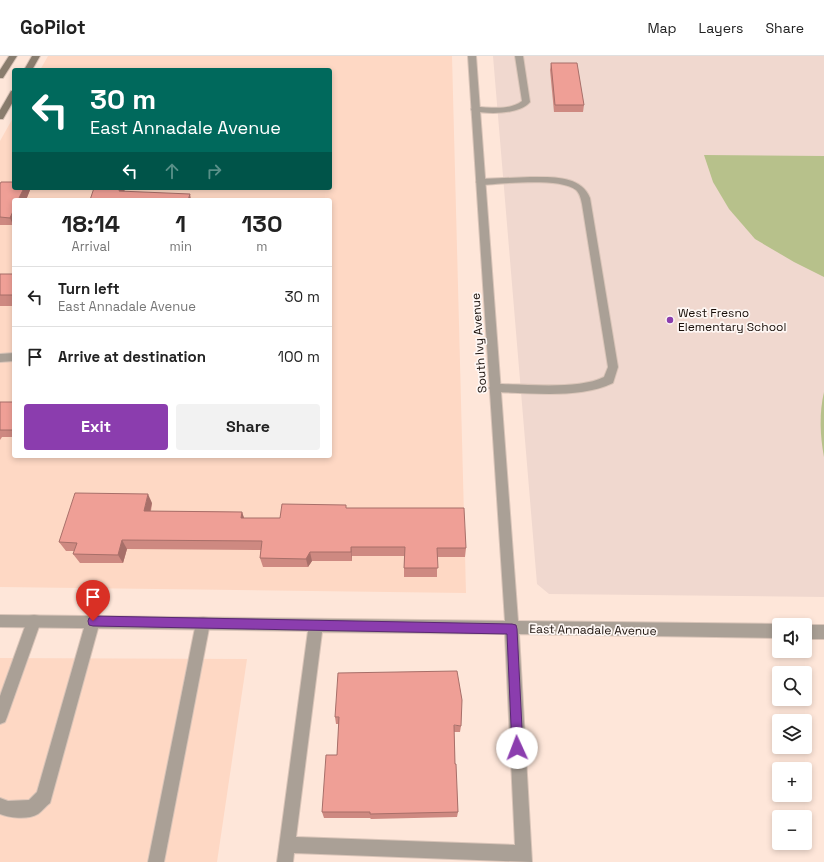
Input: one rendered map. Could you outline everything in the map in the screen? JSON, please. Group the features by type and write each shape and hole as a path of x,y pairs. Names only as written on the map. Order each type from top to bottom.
{"main road":[{"path":"0,76 13,56"},
{"path":"29,68 36,56"},
{"path":"0,117 12,96"}],"street":[{"name":"South Ivy Avenue","path":"472,56 512,629 523,857"},
{"path":"475,109 505,110 518,108 526,102 519,56"},
{"path":"480,182 547,180 567,182 576,186 584,193 613,367 609,380 598,386 576,389 495,388"},
{"path":"0,358 12,358"},
{"name":"East Annadale Avenue","path":"0,621 93,621 512,629 772,631"},
{"path":"0,717 34,621"},
{"path":"0,806 8,809 32,808 44,797 93,621"},
{"path":"156,862 202,623"},
{"path":"285,862 316,625"},
{"path":"812,632 824,632"},
{"path":"287,845 523,857"}],"shaded area":[{"path":"48,56 452,56 466,593 0,587 0,141 12,120 12,190 332,190 332,68 41,68"},
{"name":"West Fresno Elementary School","path":"493,56 824,56 824,597 549,594 537,584"},
{"path":"0,658 247,659 217,862 0,862"}],"green space":[{"path":"704,155 824,156 824,277 794,262 755,239 729,209 713,182"},
{"path":"824,392 824,457 821,408"}],"building":[{"path":"551,63 577,63 584,105 555,105"},
{"path":"1,182 12,182 12,190 23,190 19,198 12,198 12,214 10,218 0,217"},
{"path":"93,190 190,194 189,198 91,198"},
{"path":"0,274 12,274 12,295 0,295"},
{"path":"0,402 12,402 12,430 0,430"},
{"path":"75,493 148,494 144,511 242,512 241,518 280,518 282,504 346,505 346,508 464,508 466,548 437,548 438,568 404,568 405,547 351,547 351,552 310,552 306,559 260,558 262,541 122,540 118,555 73,554 77,543 59,542"},
{"path":"457,671 462,700 461,726 454,725 458,812 370,814 370,812 322,812 326,755 337,755 339,717 335,717 338,673"}],"place":[{"name":"West Fresno Elementary School","path":"670,320"}],"route":[{"path":"93,621 512,629 517,748"}]}
